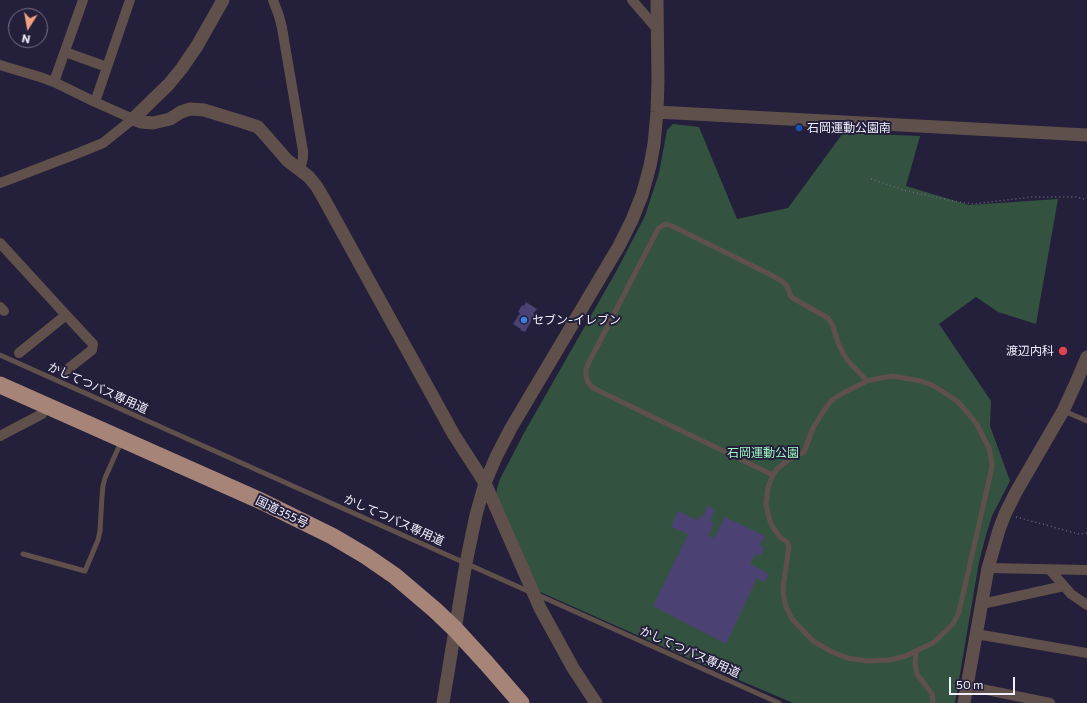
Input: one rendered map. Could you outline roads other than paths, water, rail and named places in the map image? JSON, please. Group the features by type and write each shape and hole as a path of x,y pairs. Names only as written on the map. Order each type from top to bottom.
{"highway":[{"name":"国道355号","path":"0,385 260,501 332,536 366,556 418,595 455,629 522,703"}],"street":[{"path":"54,82 83,0"},
{"path":"95,102 130,0"},
{"path":"0,183 103,143 133,119 169,84 182,68 197,46 223,0"},
{"path":"273,0 282,28 303,151 300,169"},
{"path":"632,0 657,29"},
{"path":"443,703 466,563 476,515 485,483 511,428 619,246 642,195 654,144 657,112 657,0"},
{"path":"65,52 107,67"},
{"path":"0,65 54,82 141,122 153,123 170,118 180,112 190,109 204,110 258,127 287,160 309,177 320,193 454,435 485,483 540,608 573,668 596,703"},
{"path":"657,112 1087,135"},
{"path":"0,243 93,344 92,350 64,372"},
{"path":"19,353 66,315"},
{"path":"964,703 988,568 994,543 1005,514 1016,492 1063,410 1087,357"},
{"path":"0,436 42,414 46,405"},
{"path":"988,568 1087,570"},
{"path":"1050,570 1070,594 1087,605"},
{"path":"982,604 1064,586"},
{"path":"976,634 1087,653"},
{"path":"967,686 1050,703"}],"lane":[{"path":"773,475 595,389 588,382 586,370 588,364 658,229 666,224 672,226 782,281 787,286 791,297 828,318 833,326 838,343 843,353 848,361 867,381"},
{"name":"かしてつバス専用道","path":"0,355 779,703"},
{"path":"893,376 921,381 934,386 957,401 976,423 983,436 989,448 992,467 959,612 953,624 933,643 916,652 890,660 867,661 848,658 832,652 813,641 792,619 786,607 783,587 789,547 787,542 781,538 774,529 770,521 767,511 766,498 768,487 777,469 788,460 804,452 813,428 832,400 867,381 893,376"},
{"path":"1063,410 1087,421"},
{"path":"22,554 85,571 98,540 100,531 103,486 122,440"},
{"path":"916,652 915,664 917,674 932,694 933,703"}],"place":[{"name":"石岡運動公園南","path":"799,128"},
{"name":"セブン-イレブン","path":"524,320"},
{"name":"渡辺内科","path":"1063,351"}],"park label":[{"name":"石岡運動公園","path":"763,453"}]}
